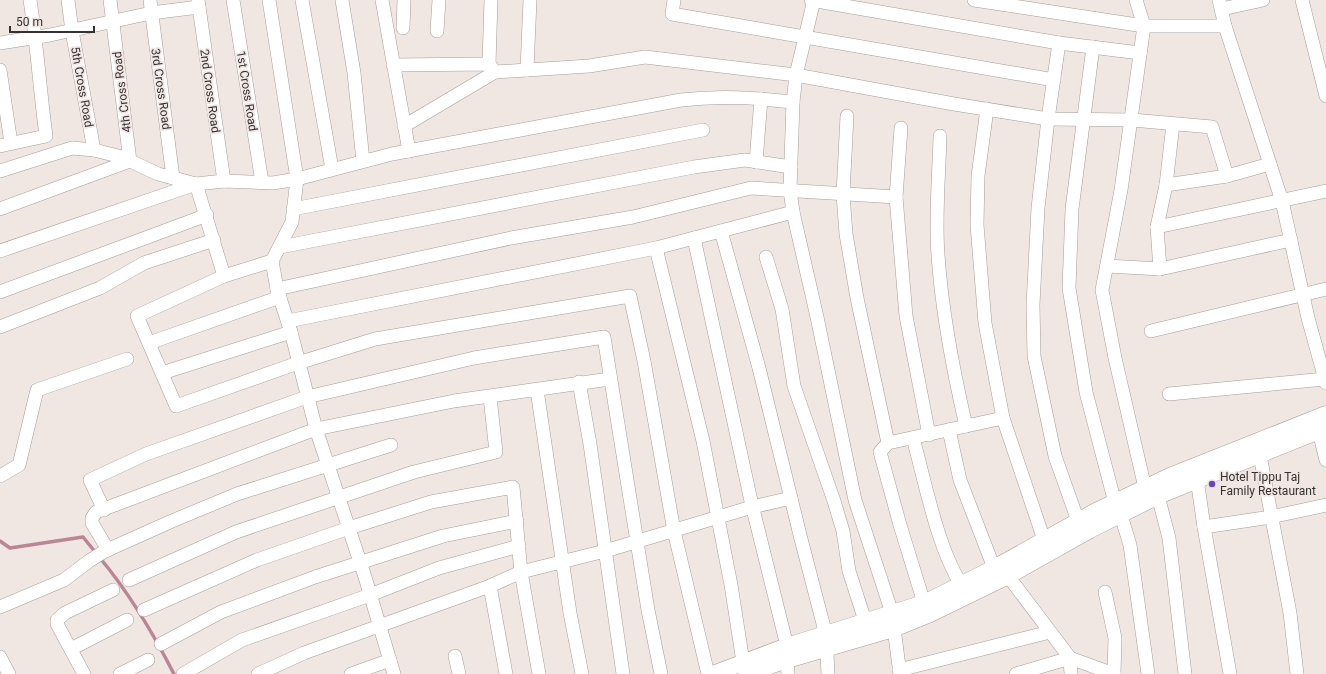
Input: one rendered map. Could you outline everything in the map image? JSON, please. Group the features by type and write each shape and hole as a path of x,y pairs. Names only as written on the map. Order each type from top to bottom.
{"main road":[{"path":"713,674 748,671 788,660 827,641 868,629 893,629 927,608 965,590 1008,576 1048,546 1117,508 1195,473 1322,422"},
{"path":"965,590 994,568 1048,546"},
{"path":"868,629 892,613 927,608"}],"street":[{"path":"0,70 6,144 46,136 36,57 36,37 30,0"},
{"name":"5th Cross Road","path":"68,0 72,31 94,150"},
{"name":"4th Cross Road","path":"110,0 130,161"},
{"name":"1st Cross Road","path":"233,0 262,182"},
{"path":"269,0 297,179 292,222 272,261 278,293 290,327 316,429 360,562 394,674"},
{"path":"302,0 332,169"},
{"path":"342,0 354,73 363,161"},
{"path":"382,0 409,151"},
{"path":"403,28 404,0"},
{"path":"436,31 439,0"},
{"path":"491,0 492,68"},
{"path":"527,70 530,0"},
{"path":"674,0 672,14 1054,80"},
{"path":"1050,632 899,672 892,613 855,500 817,317 793,212 790,190 793,102 796,76 813,0 1059,43 1140,52"},
{"path":"1136,0 1144,26 1132,120 1102,290 1115,358 1151,492 1168,538 1185,674"},
{"path":"1169,394 1326,381 1303,294 1282,201 1225,26 1220,4 1263,0"},
{"path":"1302,0 1326,96"},
{"path":"983,1 1029,5 1144,26 1225,26"},
{"path":"0,43 72,31 113,22 151,6 199,3"},
{"name":"2nd Cross Road","path":"199,3 224,181"},
{"name":"3rd Cross Road","path":"151,6 173,178"},
{"path":"1059,43 1048,119 1038,208 1033,305 1034,356 1055,456 1084,525"},
{"path":"1093,47 1072,209 1069,288 1086,392 1117,508 1130,546 1148,674"},
{"path":"393,65 527,70 589,66 645,57 796,76 1048,119 1132,120 1212,127 1227,176"},
{"path":"404,126 492,68"},
{"path":"1,249 196,184 224,181 273,183 297,179 363,161 409,151 681,100 713,96 793,102"},
{"path":"756,162 761,99"},
{"path":"987,109 978,176 977,225 985,323 1003,418 1048,546"},
{"path":"847,116 843,194 846,234 850,261 888,442"},
{"path":"1160,269 1157,227 1166,185 1173,124"},
{"path":"901,128 896,197 906,316 928,435"},
{"path":"293,209 703,130"},
{"path":"940,136 938,254 944,313 954,372 966,426"},
{"path":"0,171 72,148 94,150 130,161 158,174 196,184"},
{"path":"280,246 694,167 744,160 791,167"},
{"path":"0,209 130,161"},
{"path":"1166,185 1227,176 1270,164"},
{"path":"196,184 207,215 224,276"},
{"path":"149,343 278,293 512,238 633,217 751,188 896,197"},
{"path":"1157,227 1326,191"},
{"path":"162,373 290,327 656,248 793,212"},
{"path":"0,292 207,215"},
{"path":"721,231 759,368 827,641 828,674"},
{"path":"694,238 752,507 788,660"},
{"path":"0,327 100,288 144,263 214,240"},
{"path":"1107,266 1160,269 1291,240"},
{"path":"656,248 703,441 748,671"},
{"path":"766,257 782,309 794,386 843,531 849,571 868,629"},
{"path":"272,261 224,276 137,316 176,406 298,363 375,339 630,296 644,361 674,531 708,674"},
{"path":"1151,330 1326,289"},
{"path":"104,510 90,480 146,454 307,397 474,358 604,337 637,542 661,674"},
{"path":"0,476 19,465 37,390 127,358"},
{"path":"107,551 92,523 93,515 316,429 454,401 537,390 579,382 610,379"},
{"path":"579,382 590,444 623,674"},
{"path":"537,390 563,562 582,674"},
{"path":"129,580 236,532 338,496 414,472 496,452 490,397"},
{"path":"927,608 882,464 880,452 888,442 928,435 1003,418"},
{"path":"1322,422 1326,460"},
{"path":"949,430 960,480 994,568 1008,576 1070,658 1112,673 1115,638 1104,592"},
{"path":"913,438 939,534 965,590"},
{"path":"0,607 64,580 89,560 107,551 172,521 237,494 391,445"},
{"path":"1258,447 1290,613 1297,674"},
{"path":"1195,473 1230,674"},
{"path":"144,610 257,560 349,528 431,502 513,487 520,546 521,572 539,674"},
{"path":"258,674 304,653 490,586 521,572 605,551 752,507 791,498"},
{"path":"1204,527 1271,517 1326,505"},
{"path":"161,644 221,612 259,597 360,562 444,536 517,521"},
{"path":"183,674 242,640 370,595 439,568 520,546"},
{"path":"490,586 506,674"},
{"path":"84,674 57,624 57,620 65,613 113,590"},
{"path":"71,649 126,620"},
{"path":"455,656 459,674"},
{"path":"1016,674 1070,658"},
{"path":"1070,658 1071,674"},
{"path":"120,674 148,660"},
{"path":"351,674 390,660"}],"waterway":[{"path":"0,541 10,548 83,537 96,553"},
{"path":"100,558 140,614 174,674"}],"place":[{"name":"Hotel Tippu Taj Family Restaurant","path":"1212,484"}]}
